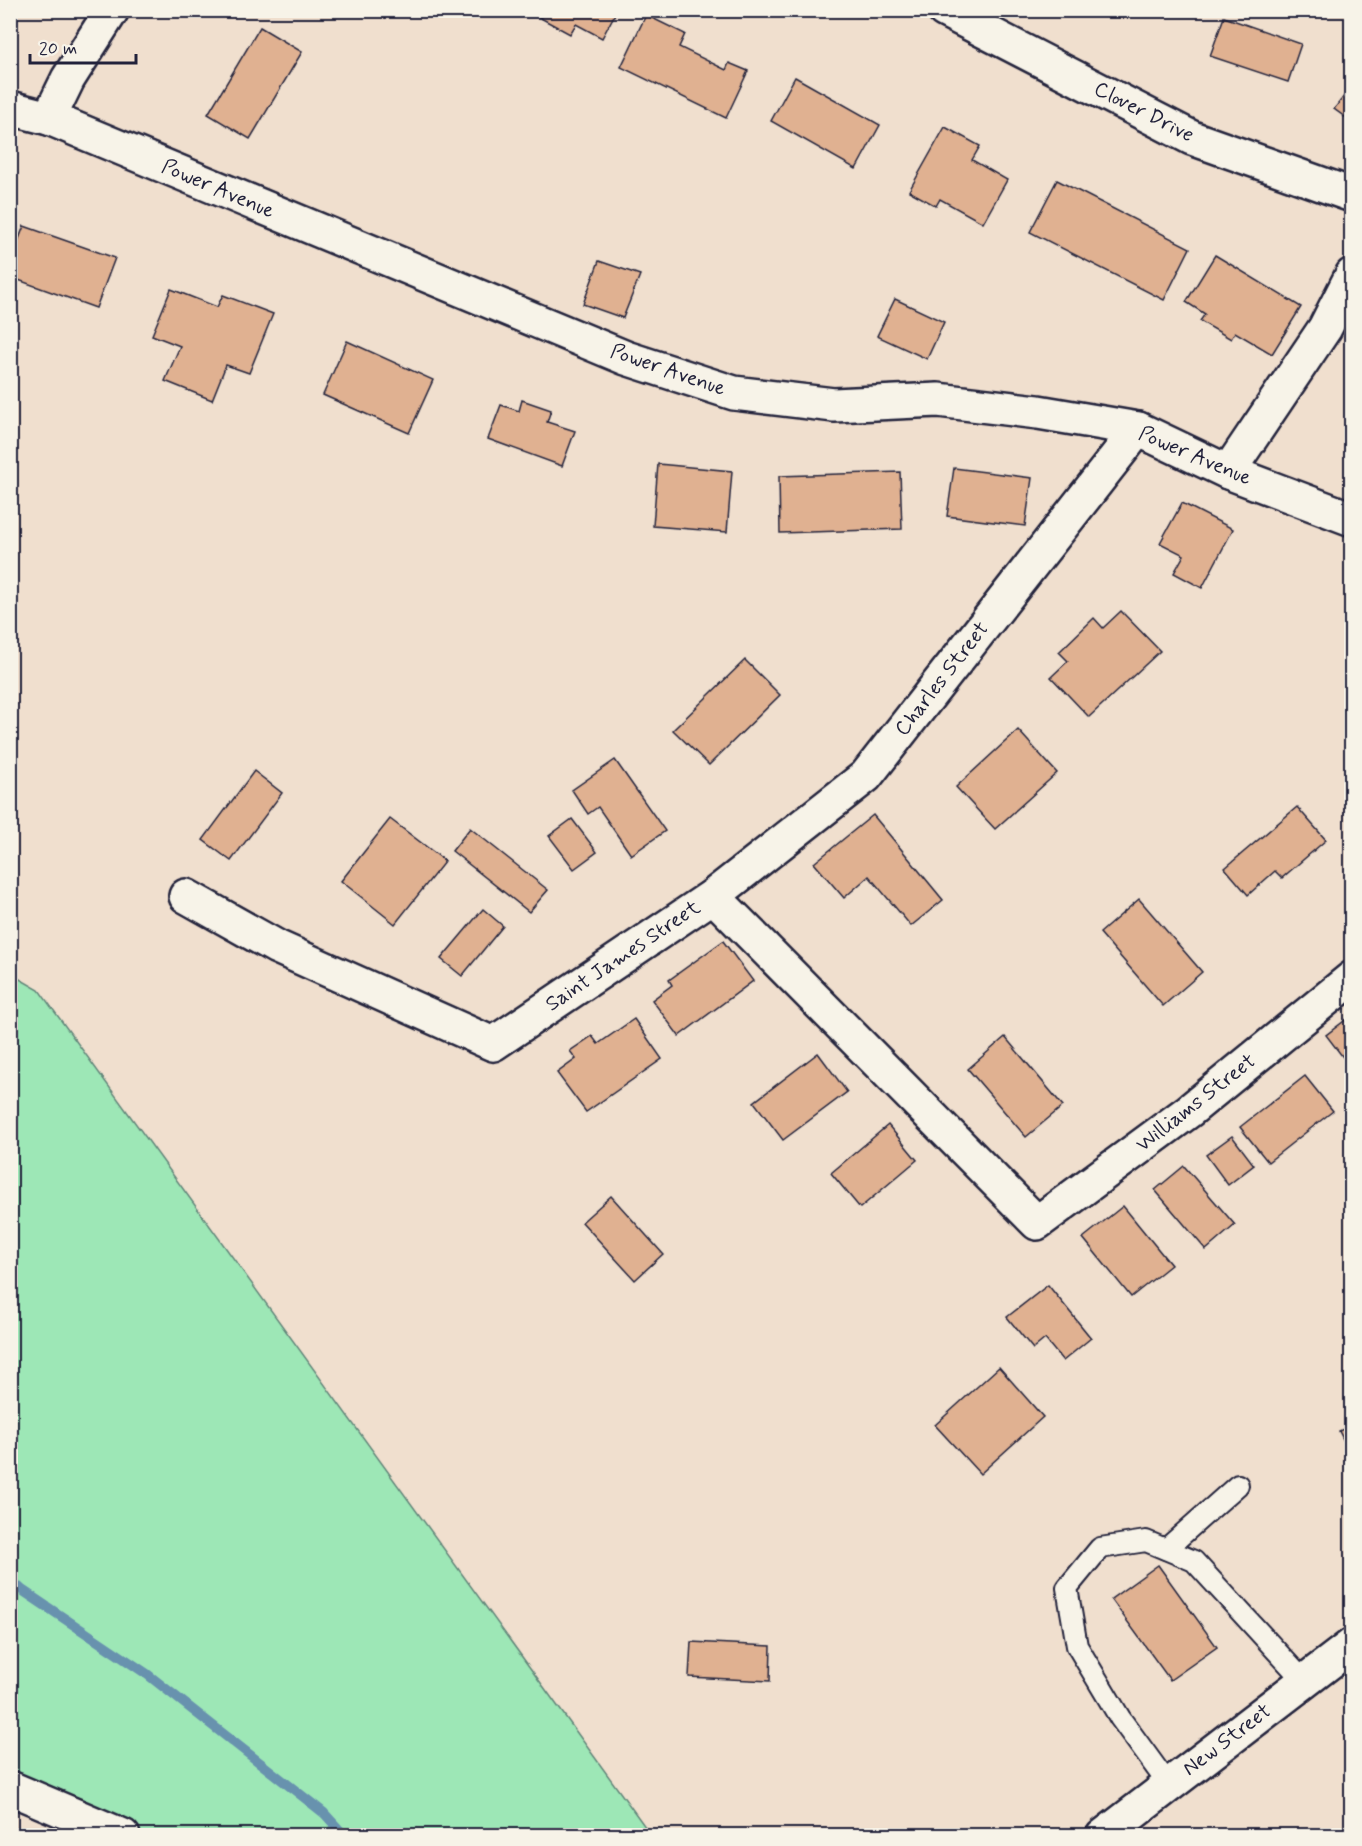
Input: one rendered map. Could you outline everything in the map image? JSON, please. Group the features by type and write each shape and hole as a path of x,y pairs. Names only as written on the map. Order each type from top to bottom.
{"street":[{"path":"49,118 68,79 112,10"},
{"name":"Clover Drive","path":"944,10 1192,138 1352,195"},
{"name":"Power Avenue","path":"10,108 49,118 626,358 734,393 834,405 938,399 1038,412 1138,429 1228,471 1352,519"},
{"path":"1228,471 1325,328 1352,275"},
{"name":"Charles Street","path":"713,896 866,776 1138,429"},
{"name":"Saint James Street","path":"186,896 277,947 493,1044 713,896 1037,1223"},
{"name":"Williams Street","path":"1037,1223 1188,1111 1352,978"},
{"name":"New Street","path":"1103,1836 1352,1645"},
{"path":"10,1788 123,1836"}],"lane":[{"path":"1166,1549 1238,1485"},
{"path":"1168,1784 1120,1718 1077,1646 1067,1588 1100,1548 1146,1541 1194,1561 1304,1681"}],"green space":[{"path":"11,974 39,990 651,1835 102,1835 11,1794"}],"building":[{"path":"526,10 617,10 602,38 576,24 570,34"},
{"path":"646,15 685,34 679,47 726,70 729,63 748,71 726,118 621,67"},
{"path":"1224,17 1301,44 1288,82 1210,56"},
{"path":"260,27 302,52 250,139 208,114"},
{"path":"795,77 880,125 856,169 771,121"},
{"path":"1352,86 1352,122 1334,109"},
{"path":"945,127 980,146 972,160 1007,180 983,223 940,199 936,206 909,191"},
{"path":"1057,180 1190,248 1164,300 1030,232"},
{"path":"24,226 115,258 96,308 10,277 10,262"},
{"path":"1215,255 1301,307 1272,354 1235,332 1231,339 1200,321 1205,314 1186,302"},
{"path":"599,261 640,275 623,318 583,304"},
{"path":"171,289 217,307 223,295 273,314 249,373 226,365 212,400 165,381 180,346 152,335"},
{"path":"895,299 944,322 927,359 877,336"},
{"path":"347,341 433,380 409,433 323,395"},
{"path":"522,400 551,410 547,422 575,431 562,466 488,439 501,405 519,411"},
{"path":"658,464 732,471 727,532 653,526"},
{"path":"954,468 1032,478 1025,526 947,516"},
{"path":"900,472 902,529 780,533 779,476"},
{"path":"1182,503 1233,529 1202,588 1174,573 1184,555 1160,543"},
{"path":"1121,611 1160,651 1089,717 1051,677 1068,661 1059,652 1094,618 1103,628"},
{"path":"745,660 780,695 709,765 673,730"},
{"path":"1018,730 1057,773 995,829 956,787"},
{"path":"615,760 665,831 631,855 598,807 588,814 572,790"},
{"path":"254,771 282,793 231,861 203,840"},
{"path":"1297,807 1326,840 1282,878 1275,871 1248,895 1225,868"},
{"path":"873,815 943,900 911,926 869,876 844,898 814,863"},
{"path":"390,819 445,861 395,924 341,881"},
{"path":"572,819 597,852 574,869 549,836"},
{"path":"470,828 548,890 529,912 452,851"},
{"path":"1139,899 1202,972 1163,1006 1100,933"},
{"path":"483,909 503,926 462,976 441,959"},
{"path":"723,941 753,981 679,1036 652,1000 672,985 669,980"},
{"path":"1352,1015 1352,1069 1326,1035"},
{"path":"634,1019 662,1059 586,1112 557,1073 576,1059 570,1051 592,1036 598,1044"},
{"path":"1005,1037 1063,1106 1026,1137 968,1069"},
{"path":"818,1053 847,1092 783,1140 754,1102"},
{"path":"1305,1076 1333,1111 1268,1162 1240,1127"},
{"path":"888,1125 917,1160 860,1208 831,1173"},
{"path":"1232,1136 1254,1165 1228,1185 1206,1155"},
{"path":"1184,1166 1235,1225 1206,1250 1155,1190"},
{"path":"611,1196 663,1254 635,1280 582,1222"},
{"path":"1123,1206 1171,1265 1131,1297 1083,1238"},
{"path":"1048,1285 1091,1338 1063,1361 1045,1339 1033,1349 1007,1317"},
{"path":"999,1367 1043,1417 980,1474 935,1425"},
{"path":"1352,1425 1352,1457 1339,1431"},
{"path":"1158,1565 1217,1647 1170,1680 1111,1599"},
{"path":"691,1642 771,1646 770,1681 689,1677"}],"waterway":[{"path":"10,1579 22,1590 147,1674 324,1813 345,1836"}]}
